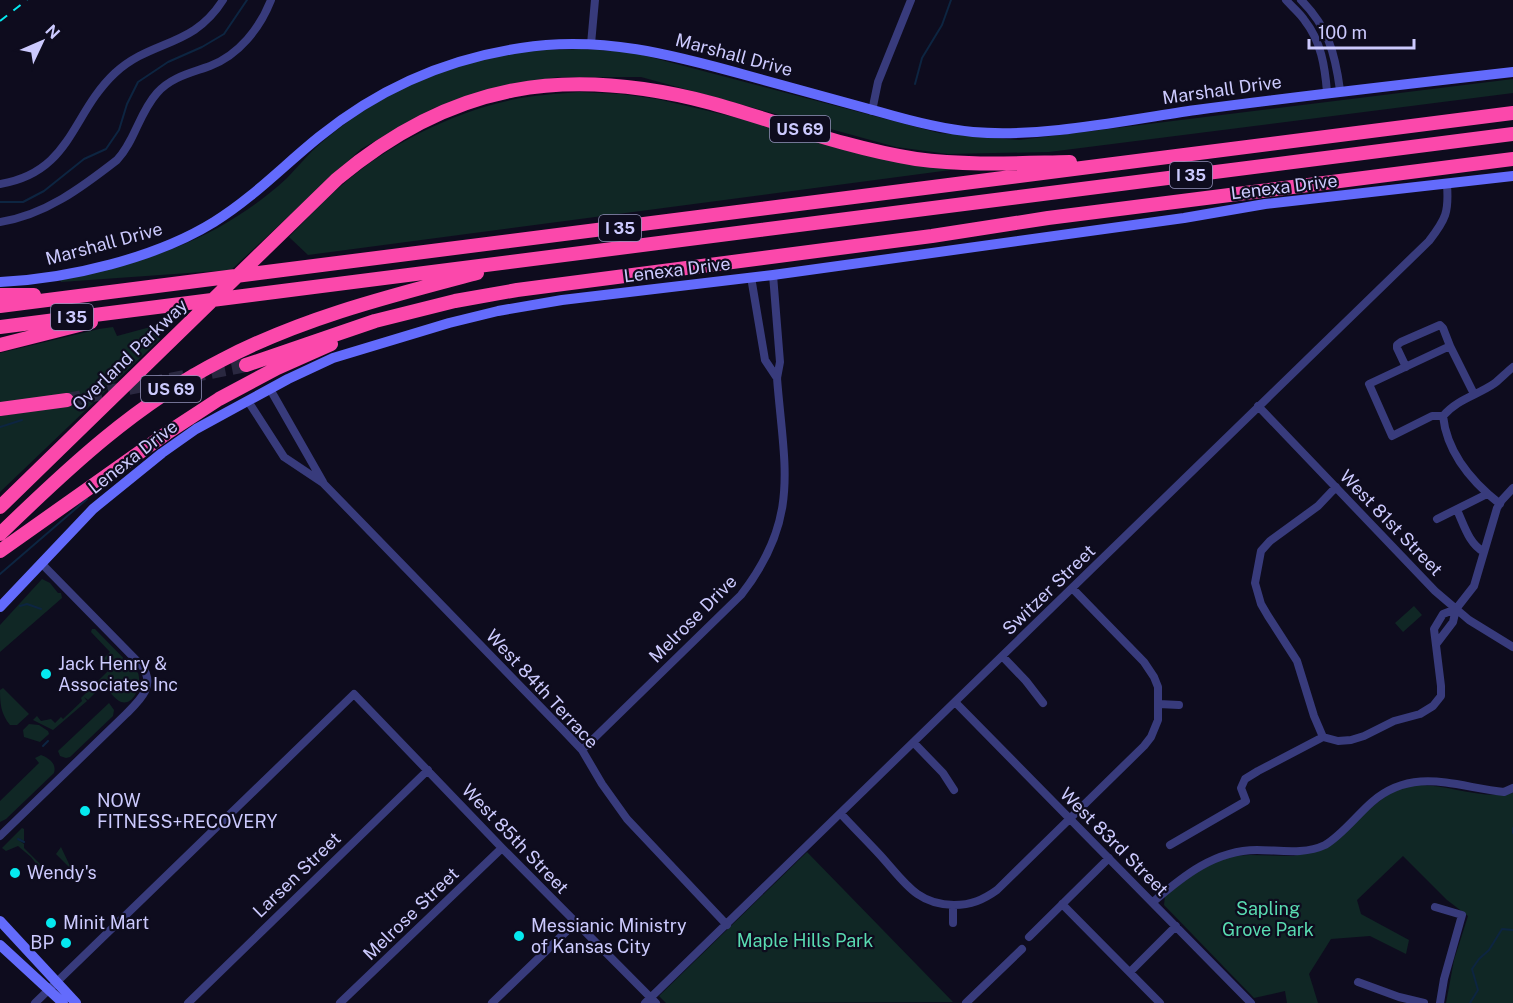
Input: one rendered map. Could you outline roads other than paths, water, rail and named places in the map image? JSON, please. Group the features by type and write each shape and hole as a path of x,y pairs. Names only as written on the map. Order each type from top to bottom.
{"highway":[{"name":"Overland Parkway","path":"0,507 285,228 358,162 414,126 477,99 549,85 596,83 651,90 710,103 859,146 917,159 995,164 1140,161"},
{"name":"I 35","path":"0,306 1513,113"},
{"name":"I 35","path":"0,327 1513,134"},
{"path":"246,365 375,321 455,301 517,290 921,238 1048,218 1513,159"},
{"name":"US 69","path":"0,534 80,457 109,434 165,393 221,360 263,340 326,316 376,300 529,259"},
{"path":"0,295 99,294"},
{"path":"0,551 190,418 254,380 338,341 455,301"},
{"path":"0,345 143,308"},
{"path":"0,409 67,400"}],"street":[{"path":"0,184 25,177 51,161 64,147 103,85 116,72 138,56 183,38 197,29 211,17 224,0"},
{"path":"0,222 36,213 50,206 117,160 124,152 149,102 157,92 177,78 232,54 252,34 271,0"},
{"path":"591,44 596,0"},
{"path":"872,111 878,82 911,0"},
{"path":"1286,0 1306,22 1319,46 1327,92"},
{"path":"1301,0 1316,15 1329,39 1340,90"},
{"name":"Marshall Drive","path":"0,282 37,279 111,263 142,255 184,238 211,224 245,201 316,138 348,114 398,85 426,73 498,51 556,44 641,48 670,54 920,124 975,132 1020,132 1079,126 1340,90 1513,72"},
{"name":"Lenexa Drive","path":"0,607 93,509 154,459 196,429 288,379 333,358 438,326 498,311 562,300 773,275 1184,218 1265,204 1513,176"},
{"name":"Switzer Street","path":"650,1001 1429,241 1444,220 1449,205 1447,185"},
{"name":"Melrose Drive","path":"582,750 741,595 763,564 781,521 786,483 777,378 780,362 773,275"},
{"name":"Melrose Drive","path":"751,278 765,360 777,378"},
{"path":"1406,367 1397,345 1440,325 1474,394"},
{"path":"1443,416 1432,416 1392,436 1369,384 1450,346"},
{"path":"1500,504 1487,494 1454,454 1445,434 1443,416 1448,410 1494,383 1513,367"},
{"name":"West 84th Terrace","path":"270,389 323,483"},
{"name":"West 84th Terrace","path":"248,401 284,457 323,483 582,750 602,784 627,819 727,925"},
{"name":"West 81st Street","path":"1258,406 1435,591 1491,635 1513,647"},
{"path":"1323,737 1297,661 1261,604 1255,583 1261,551 1270,541 1318,506 1336,487"},
{"path":"1170,845 1246,801 1241,788 1245,779 1323,737 1338,741 1352,740 1394,721 1420,714 1433,706 1441,696 1434,628 1443,614 1456,609 1474,586 1500,504 1513,488"},
{"path":"1437,519 1487,494"},
{"path":"1457,510 1472,542 1476,548 1484,552"},
{"path":"0,836 144,696 147,687 146,672 142,666 41,563"},
{"path":"841,814 915,894 939,905 967,905 987,897 1144,746 1156,728 1159,704 1158,687 1149,667 1072,589"},
{"path":"1003,657 1026,681 1043,704"},
{"name":"West 85th Street","path":"52,986 354,694 650,1001"},
{"name":"West 83rd Street","path":"956,703 1251,1003"},
{"path":"1159,704 1179,705"},
{"path":"914,743 943,773 954,790"},
{"name":"Larsen Street","path":"188,1003 428,771"},
{"path":"1153,902 1202,865 1232,852 1290,851 1325,844 1390,789 1413,782 1435,780 1504,792 1513,788"},
{"name":"Melrose Street","path":"340,1003 502,848"},
{"path":"1029,937 1109,858"},
{"path":"1062,904 1160,1003"},
{"path":"953,905 953,923"},
{"path":"1435,906 1462,915 1444,979 1440,1003"},
{"path":"0,921 63,1003"},
{"path":"492,1003 575,922"},
{"path":"1130,972 1176,926"},
{"path":"0,945 76,1003"},
{"path":"966,1003 1022,948"},
{"path":"1358,982 1399,998 1424,1003"},
{"path":"35,1003 52,986"}],"waterway":[{"path":"0,202 23,202 44,191 84,159 106,149 119,130 127,104 138,82 168,62 224,34 247,0"},
{"path":"915,84 922,58 942,25 951,0"},
{"path":"0,427 22,420"},
{"path":"0,574 87,499"},
{"path":"20,606 27,604 41,609"},
{"path":"43,746 48,741"},
{"path":"1513,828 1513,833"},
{"path":"18,839 24,842"},
{"path":"1470,1003 1478,990 1472,969 1489,950 1502,929 1513,930"}],"tunnel":[{"path":"67,400 246,365"}],"railway":[{"path":"0,21 27,0"}],"place":[{"name":"Jack Henry & Associates Inc","path":"46,674"},
{"name":"NOW FITNESS+RECOVERY","path":"85,811"},
{"name":"Wendy's","path":"15,873"},
{"name":"Minit Mart","path":"51,923"},
{"name":"Messianic Ministry of Kansas City","path":"519,936"},
{"name":"BP","path":"66,943"}],"park label":[{"name":"Sapling Grove Park","path":"1268,919"},
{"name":"Maple Hills Park","path":"805,941"}]}
